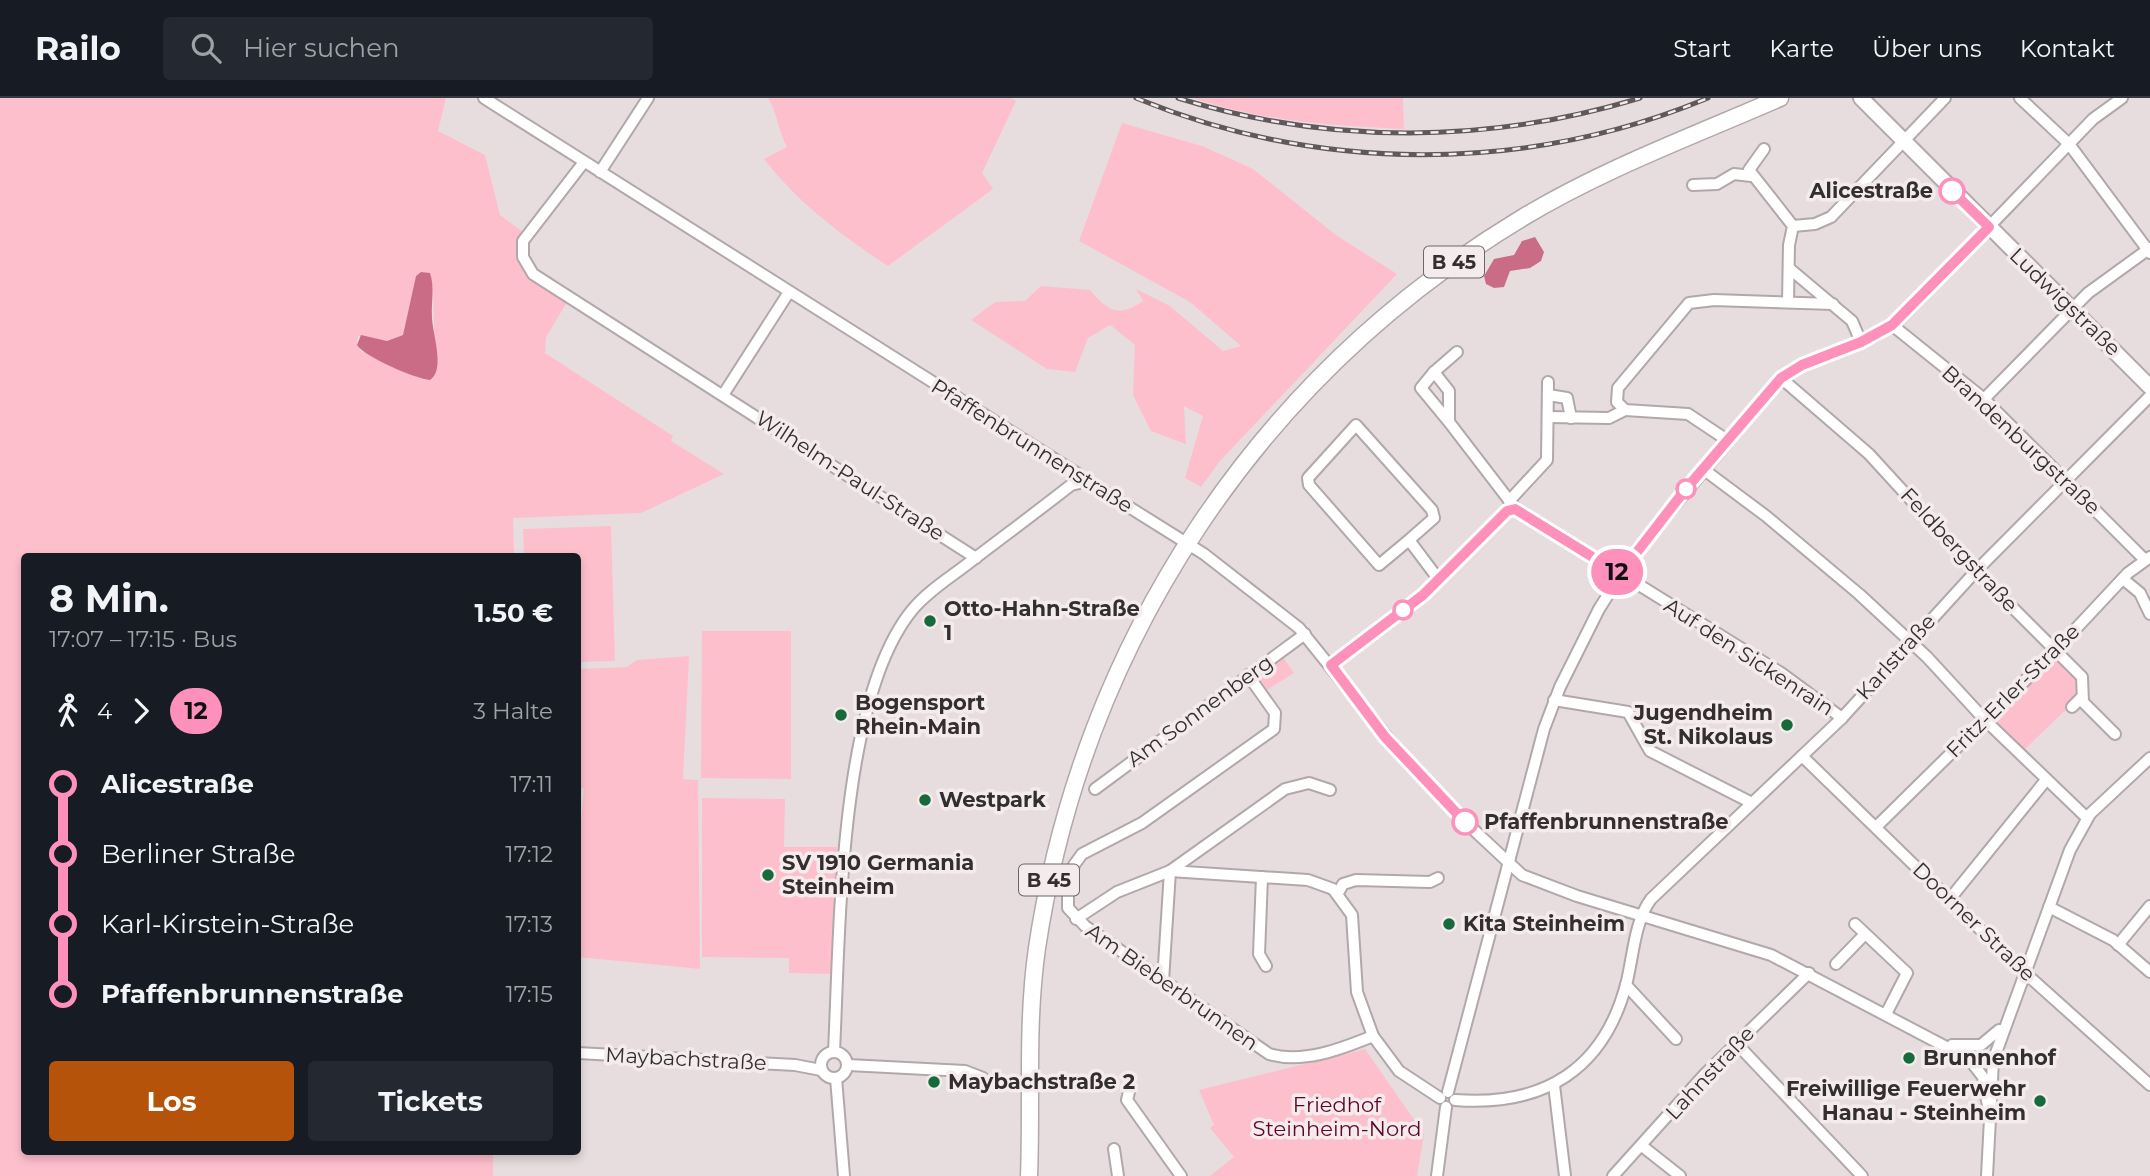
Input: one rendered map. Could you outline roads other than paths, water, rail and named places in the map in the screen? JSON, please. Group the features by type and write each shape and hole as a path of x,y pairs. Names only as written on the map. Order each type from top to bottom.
{"main road":[{"name":"B 45","path":"1031,1176 1029,1050 1036,953 1060,837 1083,761 1119,666 1187,542 1273,427 1316,380 1356,341 1432,278 1503,230 1582,185 1780,98"},
{"name":"Ludwigstraße","path":"1861,98 1873,105 1902,142 2150,387"}],"street":[{"name":"Pfaffenbrunnenstraße","path":"484,98 1078,474 1084,482 1097,487 1187,542 1305,634 1394,747 1509,864 1543,885 1771,955 1942,1043 1975,1065"},
{"path":"600,172 648,98"},
{"path":"1794,226 1815,224 1831,217 1945,98"},
{"path":"1984,399 2071,309 2149,250 2069,144 2020,98"},
{"path":"1437,1176 1447,1099 1554,701 1588,630 1620,574 1703,469 1781,378 1809,362 1861,342 1892,325 2101,112 2122,98"},
{"path":"1764,149 1751,163 1751,176 1794,226"},
{"name":"Wilhelm-Paul-Straße","path":"584,162 523,241 522,254 527,267 552,288 976,558"},
{"path":"1693,185 1717,184 1734,174 1751,176"},
{"path":"1788,302 1789,245 1794,226"},
{"path":"1790,269 1854,324 1861,342"},
{"path":"723,395 789,292"},
{"path":"1625,410 1617,402 1618,388 1689,303 1833,304"},
{"name":"Brandenburgstraße","path":"1892,325 1984,399 2148,558"},
{"path":"1457,352 1434,372 1421,388 1512,505"},
{"path":"1434,372 1448,391 1449,422"},
{"name":"Feldbergstraße","path":"1781,378 1869,454 1976,571 2084,680 2084,704 2115,734"},
{"path":"1331,665 1439,580 1507,511 1545,464 1548,382"},
{"path":"1548,395 1567,398 1571,418"},
{"name":"Karlstraße","path":"1642,917 1653,897 1842,718 1976,571 2150,396"},
{"path":"1548,417 1614,417 1625,410 1693,416 1727,440"},
{"path":"1356,425 1432,510 1434,518 1409,540 1379,565 1309,485 1308,478 1356,425"},
{"path":"1703,469 1829,567 1910,641 1985,720 2087,818"},
{"path":"834,1051 846,851 860,743 883,660 909,615 922,599 1072,485 1084,482"},
{"name":"Auf den Sickenrain","path":"1512,505 1781,673 1842,718"},
{"path":"1409,540 1439,580"},
{"name":"Fritz-Erler-Straße","path":"1876,827 2055,651 2123,579 2148,558"},
{"path":"2123,579 2140,593 2150,614"},
{"name":"Am Sonnenberg","path":"1095,789 1305,634"},
{"name":"Am Bieberbrunnen","path":"1248,676 1275,713 1274,729 1142,823 1078,859 1067,898 1070,913 1163,981 1272,1055 1317,1054 1373,1036"},
{"path":"2072,707 2082,697"},
{"path":"1554,701 1628,712 1650,751 1752,803"},
{"name":"Doorner Straße","path":"1802,756 2024,972 2150,1085"},
{"path":"1975,1065 1988,1067 1993,1060 2070,850 2087,818 2150,758"},
{"path":"1949,900 2046,780"},
{"path":"1076,919 1117,892 1171,871 1285,789 1309,783 1330,790"},
{"path":"1171,871 1317,881 1338,893 1353,920 1357,992 1373,1036 1399,1071 1447,1099 1510,1100 1553,1085 1575,1069 1600,1043 1618,1012 1642,917"},
{"path":"1163,981 1171,871"},
{"path":"1262,877 1259,954 1266,966"},
{"path":"1338,893 1343,884 1356,880 1430,881 1438,878"},
{"path":"2119,945 2150,906"},
{"path":"2049,907 2119,945 2150,972"},
{"path":"1855,924 1907,973 1886,1014"},
{"path":"1836,964 1865,934"},
{"name":"Lahnstraße","path":"1613,1176 1736,1043 1809,973"},
{"path":"1626,985 1676,1039"},
{"path":"1988,1106 1985,1082 1972,1055 1995,1035 2006,1021"},
{"path":"1736,1043 1862,1176"},
{"name":"Pfaffenbrunnenstraße","path":"1942,1043 1980,1046"},
{"path":"1980,1046 1992,1050 1993,1060 1988,1106 1987,1176"},
{"path":"834,1051 845,1057 848,1065 846,1072 836,1078 827,1077 821,1065 826,1054 834,1051"},
{"name":"Maybachstraße","path":"581,1053 821,1065"},
{"path":"848,1065 965,1071 983,1078"},
{"path":"836,1078 844,1176"},
{"path":"1553,1085 1565,1176"},
{"path":"1129,1092 1128,1100 1181,1176"},
{"path":"1643,1146 1680,1176"},
{"path":"1114,1149 1118,1176"}],"railway":[{"path":"1136,98 1205,123 1277,140 1349,151 1422,155 1495,151 1567,141 1639,123 1708,98"},
{"path":"1178,98 1293,124 1351,131 1409,133 1467,131 1525,124 1640,98"}],"place":[{"name":"Alicestraße","path":"1952,191"},
{"name":"Otto-Hahn-Straße 1","path":"930,621"},
{"name":"Bogensport Rhein-Main","path":"841,715"},
{"name":"Jugendheim St. Nikolaus","path":"1787,725"},
{"name":"Westpark","path":"925,800"},
{"name":"Pfaffenbrunnenstraße","path":"1465,822"},
{"name":"SV 1910 Germania Steinheim","path":"768,875"},
{"name":"Kita Steinheim","path":"1449,924"},
{"name":"Brunnenhof","path":"1909,1058"},
{"name":"Maybachstraße 2","path":"934,1082"},
{"name":"Freiwillige Feuerwehr Hanau - Steinheim","path":"2040,1101"}],"park label":[{"name":"Friedhof Steinheim-Nord","path":"1337,1117"}]}
